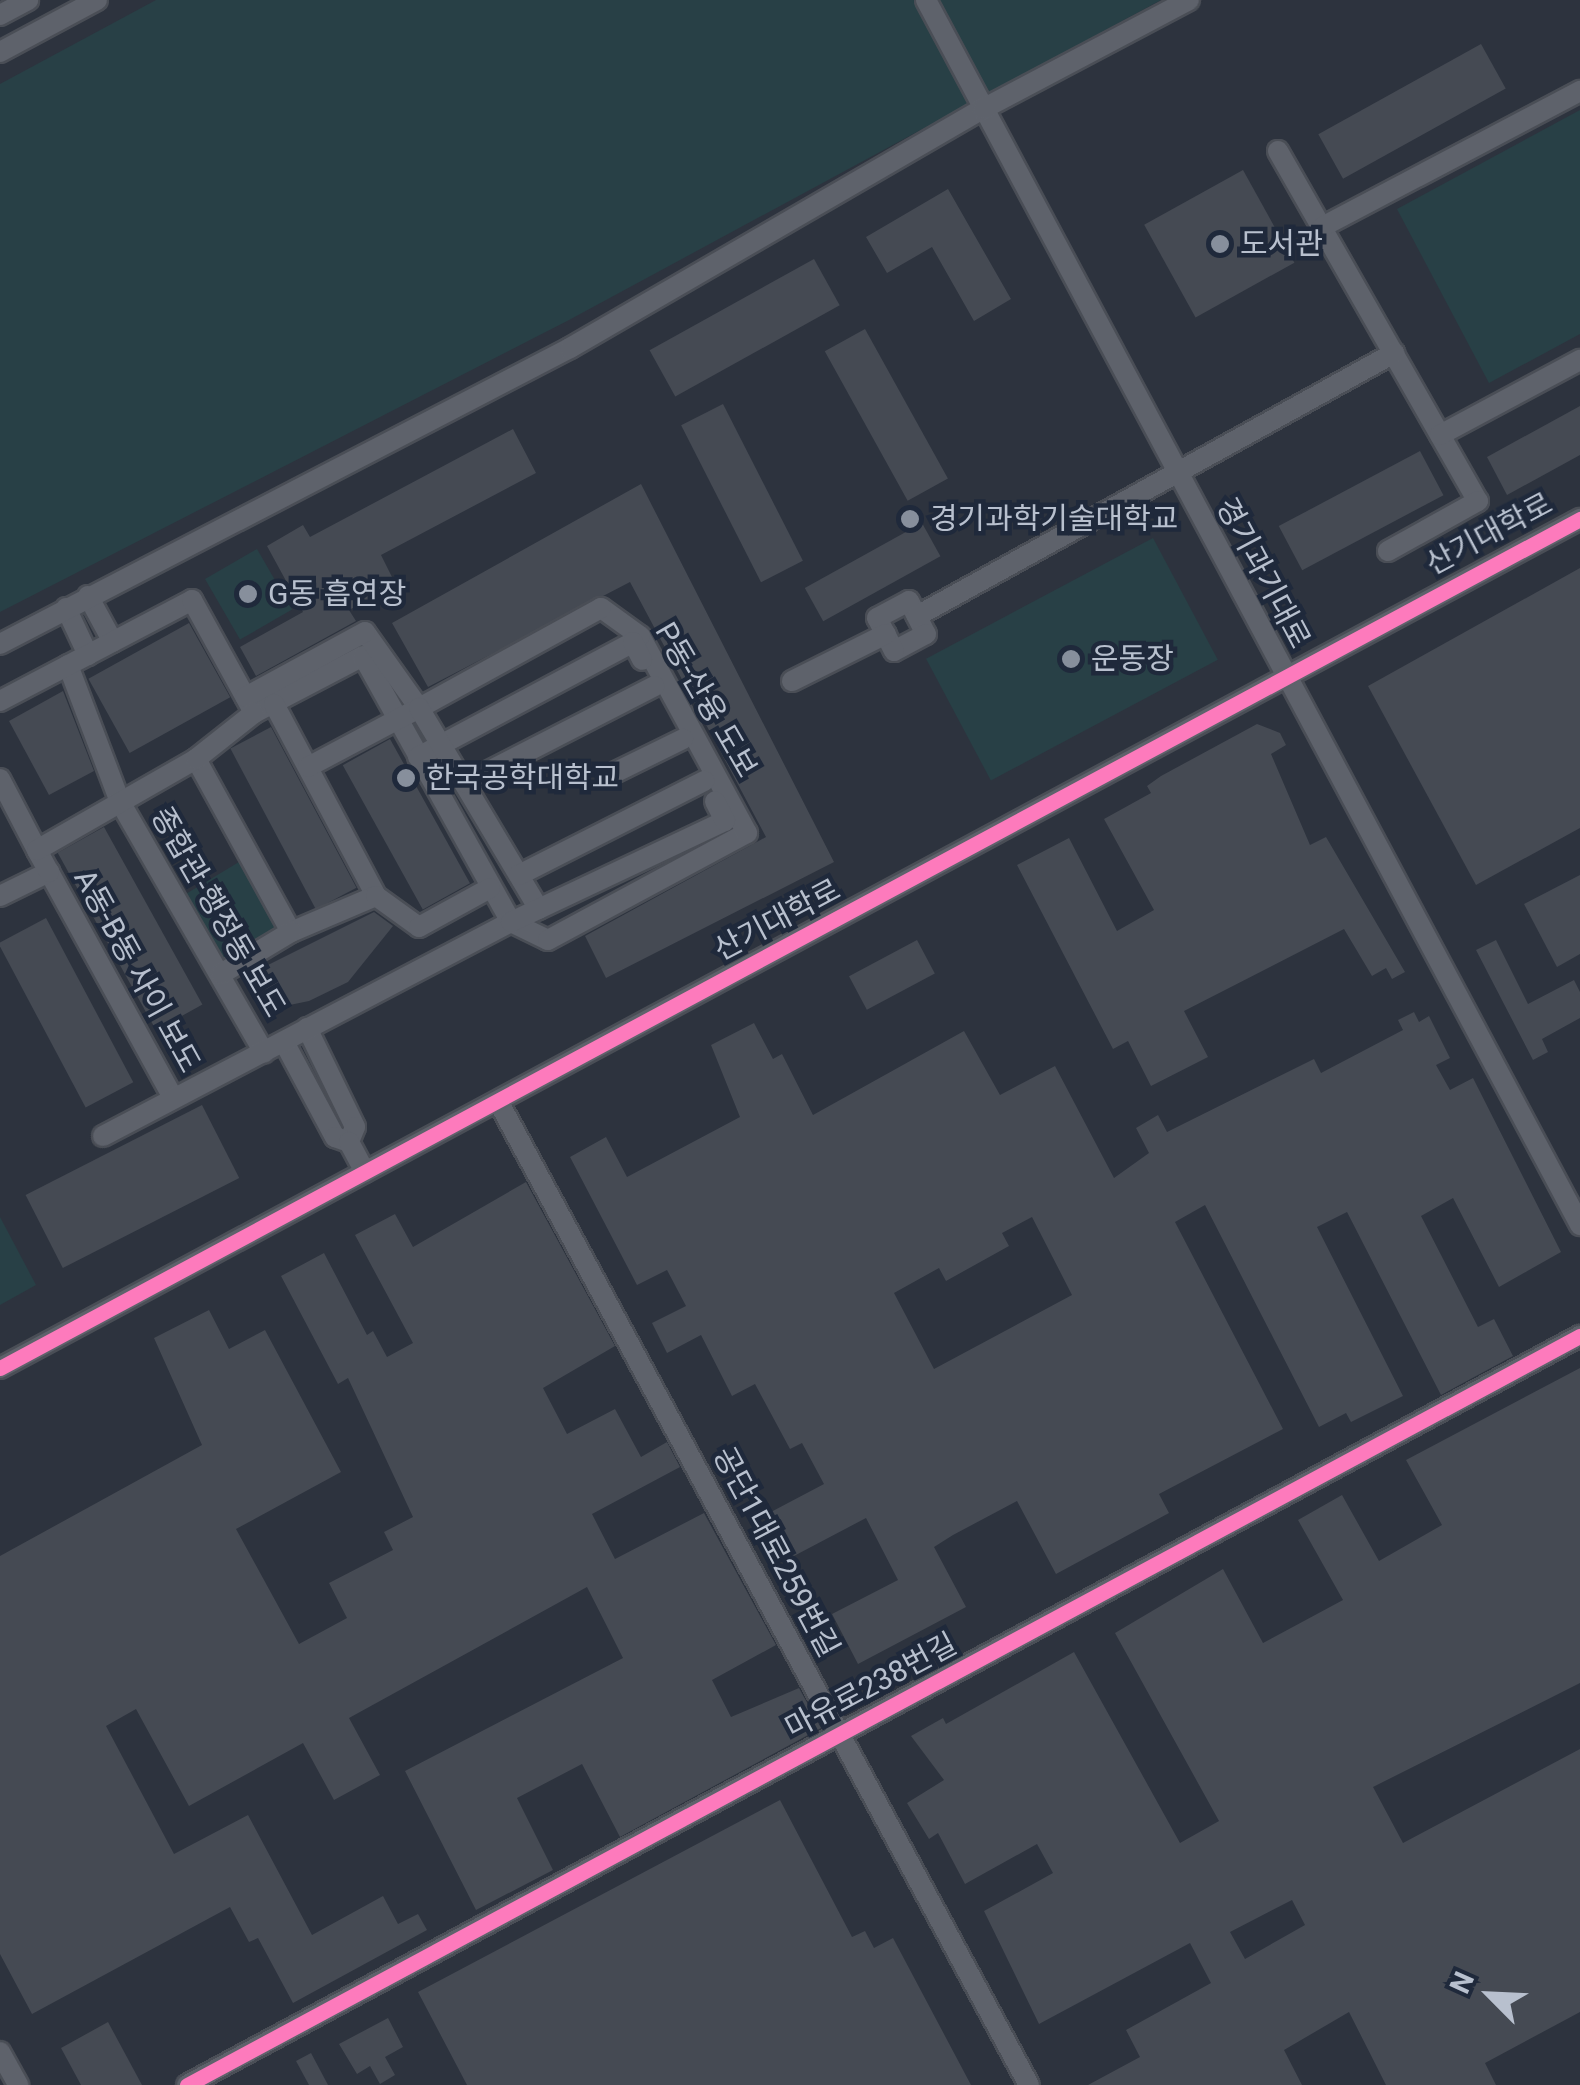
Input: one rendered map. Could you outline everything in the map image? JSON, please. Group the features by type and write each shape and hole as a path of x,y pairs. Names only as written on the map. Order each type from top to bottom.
{"street":[{"path":"0,15 28,0"},
{"path":"0,52 98,0"},
{"name":"경기과기대로","path":"926,0 1580,1224"},
{"path":"0,644 570,348 983,109 1188,0"},
{"path":"1322,227 1580,91"},
{"path":"1278,151 1478,501 1388,551"},
{"path":"792,681 886,634 877,618 909,602 917,616 1394,353"},
{"path":"1440,435 1580,360"},
{"name":"산기대학로","path":"0,1368 1580,519"},
{"path":"88,596 113,642"},
{"path":"0,702 192,600 250,705"},
{"path":"66,608 88,655"},
{"name":"P동-산융 도보","path":"419,708 601,608 640,636 747,833 548,940 511,922"},
{"path":"37,850 196,759 250,705 365,632 443,744 540,909"},
{"path":"102,1136 511,922 725,820 633,642 418,757"},
{"path":"250,705 274,704 363,656 511,922"},
{"name":"종합관-행정동 보도","path":"68,665 120,802 264,1052"},
{"path":"466,783 655,686"},
{"path":"274,704 376,896 419,927 490,888"},
{"path":"308,768 419,708"},
{"path":"616,772 682,739"},
{"path":"196,759 291,932"},
{"name":"A동-B동 사이 보도","path":"0,779 173,1098"},
{"path":"519,875 704,781"},
{"path":"0,896 49,872"},
{"path":"220,974 291,932 376,896"},
{"path":"308,1028 355,1127 349,1142"},
{"path":"284,1042 335,1137 349,1142 365,1172"},
{"name":"공단1대로259번길","path":"498,1101 1029,2085"},
{"name":"마유로238번길","path":"187,2085 1580,1336"},
{"path":"0,2052 18,2085"}],"green space":[{"path":"156,0 1161,0 569,320 0,612 0,84"},
{"path":"1580,110 1580,334 1489,383 1397,209"},
{"name":"운동장","path":"1153,538 1218,660 991,781 926,659"},
{"name":"G동 흡연장","path":"257,549 292,610 240,640 205,579"},
{"path":"239,862 280,930 226,962 185,894"},
{"path":"0,1217 36,1285 0,1305"}],"building":[{"path":"1481,44 1506,89 1343,179 1318,134"},
{"name":"도서관","path":"1243,170 1294,263 1196,317 1144,225"},
{"path":"948,189 1011,299 974,321 932,247 887,273 866,237"},
{"path":"814,259 840,305 675,396 650,350"},
{"path":"865,329 948,479 908,501 825,351"},
{"path":"723,404 803,561 761,582 681,425"},
{"path":"1580,406 1580,455 1507,495 1487,457"},
{"path":"513,429 536,473 381,555 396,585 349,610 356,621 256,676 240,647 303,612 267,546 303,525 310,537"},
{"path":"1420,451 1443,495 1302,570 1279,526"},
{"path":"641,484 834,862 606,978 585,936 766,837 630,582 428,687 392,623"},
{"path":"922,523 940,556 823,621 805,588"},
{"path":"1580,568 1580,828 1476,885 1368,686"},
{"path":"189,623 230,697 130,753 88,679"},
{"path":"63,691 94,771 49,795 9,721"},
{"path":"1257,724 1280,733 1286,745 1271,754 1310,845 1326,837 1405,972 1392,979 1386,968 1372,976 1344,929 1184,1011 1208,1057 1151,1086 1128,1041 1113,1049 1017,865 1069,838 1117,931 1154,910 1104,819 1151,793 1147,786 1161,776"},
{"path":"271,727 356,888 316,909 230,749"},
{"path":"390,739 470,883 423,909 343,765"},
{"path":"104,827 202,1005 156,1030 58,853"},
{"path":"1580,875 1580,954 1557,967 1524,904"},
{"path":"374,912 393,926 348,982 309,1001 275,1008 256,971"},
{"path":"46,918 133,1082 86,1108 0,947 0,942"},
{"path":"917,940 935,974 867,1010 849,976"},
{"path":"1496,940 1528,1004 1574,980 1580,992 1580,1018 1542,1039 1548,1052 1533,1060 1476,950"},
{"path":"1414,1012 1419,1022 1429,1016 1450,1058 1436,1065 1450,1090 1473,1078 1561,1252 1499,1287 1453,1198 1421,1216 1478,1327 1494,1319 1513,1356 1441,1395 1347,1212 1317,1227 1403,1396 1351,1422 1346,1413 1319,1427 1205,1205 1175,1222 1283,1429 1159,1494 1169,1513 1056,1574 1017,1501 953,1535 934,1547 966,1607 858,1664 832,1614 898,1580 866,1518 792,1557 769,1513 824,1484 802,1443 790,1449 755,1384 732,1396 701,1335 667,1353 652,1323 686,1306 667,1270 637,1285 570,1157 606,1137 627,1177 740,1117 711,1045 754,1023 773,1059 782,1054 813,1115 964,1031 1000,1095 1055,1066 1114,1178 1149,1153 1136,1128 1158,1115 1167,1132 1314,1059 1321,1073 1403,1030 1398,1020","holes":["1032,1217 1072,1295 934,1369 894,1293 939,1268 946,1281 1009,1246 1002,1233"]},
{"path":"202,1105 239,1178 63,1268 26,1195"},
{"path":"526,1182 615,1346 543,1388 567,1434 615,1409 641,1457 667,1442 680,1467 592,1514 615,1559 704,1513 776,1645 712,1680 731,1717 799,1688 821,1728 620,1837 582,1764 517,1798 553,1870 476,1910 405,1771 623,1658 587,1587 349,1718 380,1775 334,1800 303,1743 189,1806 136,1709 106,1726 174,1854 248,1815 312,1935 383,1896 398,1924 418,1914 427,1930 293,2003 258,1938 249,1942 230,1907 32,2014 0,1954 0,1556 202,1445 154,1338 209,1310 229,1349 265,1330 341,1472 236,1529 299,1644 347,1618 329,1583 393,1550 384,1532 413,1517 348,1378 338,1384 281,1276 324,1253 367,1335 373,1331 387,1357 413,1343 355,1235 395,1214 413,1247"},
{"path":"1580,1368 1580,1683 1373,1787 1403,1843 1580,1749 1580,2012 1485,2063 1496,2085 1386,2085 1349,2012 1284,2050 1302,2085 1088,2085 1140,2057 1126,2030 1211,1983 1190,1943 1039,2024 984,1911 1053,1873 1037,1844 965,1884 938,1833 929,1839 907,1803 944,1780 911,1736 943,1718 946,1724 1074,1652 1180,1843 1219,1821 1115,1633 1223,1569 1263,1643 1343,1600 1298,1520 1342,1495 1379,1561 1442,1525 1406,1460","holes":["1292,1900 1305,1925 1245,1959 1230,1932"]},
{"path":"780,1800 852,1937 865,1931 874,1948 893,1938 971,2085 467,2085 418,1992"},
{"path":"388,2018 403,2047 385,2057 395,2075 380,2084 370,2066 357,2074 339,2044"},
{"path":"108,2022 142,2085 81,2085 61,2048"},
{"path":"311,2053 328,2085 309,2085 296,2061"}],"cycle path":[{"path":"0,1368 1580,519"},
{"path":"187,2085 1580,1336"}],"place":[{"name":"도서관","path":"1220,244"},
{"name":"경기과학기술대학교","path":"910,519"},
{"name":"G동 흡연장","path":"248,594"},
{"name":"운동장","path":"1071,659"},
{"name":"한국공학대학교","path":"406,778"}]}
